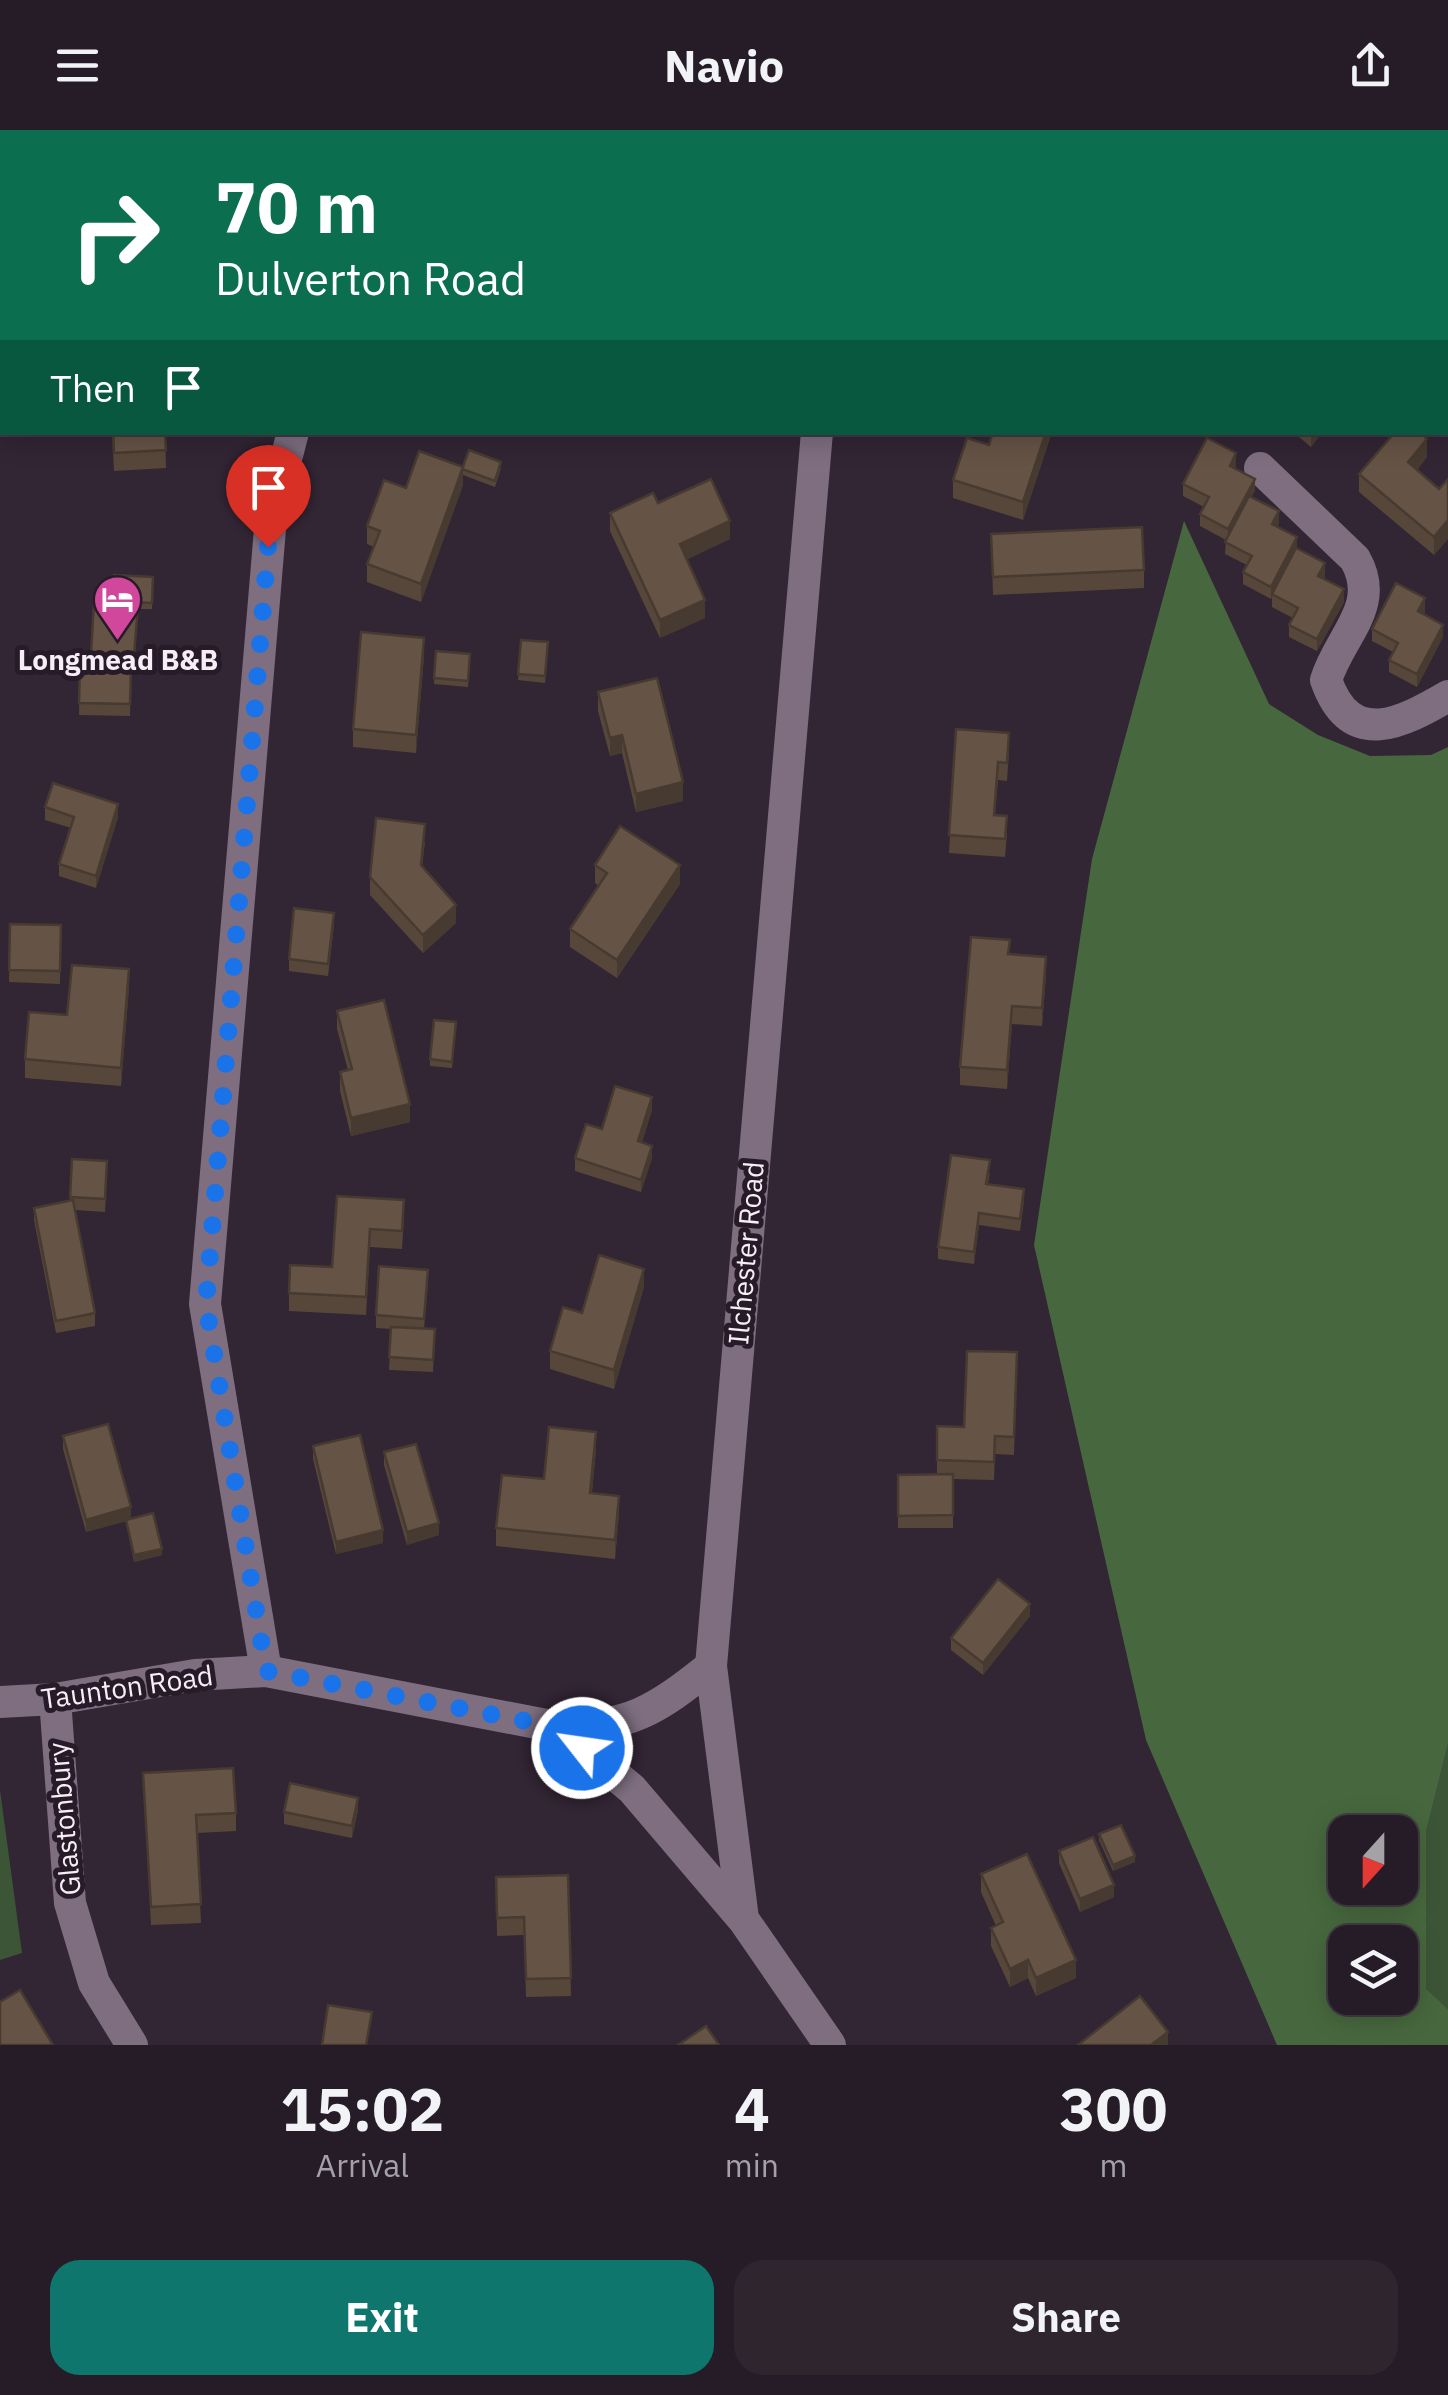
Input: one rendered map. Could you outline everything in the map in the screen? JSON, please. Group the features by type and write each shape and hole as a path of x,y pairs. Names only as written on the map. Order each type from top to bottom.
{"street":[{"path":"266,1671 206,1304 271,517 293,435"},
{"name":"Ilchester Road","path":"817,435 711,1666 743,1919 830,2045"},
{"path":"1260,468 1354,559 1366,578 1368,593 1362,610 1335,652 1326,680 1343,710 1383,727 1408,720 1448,696"},
{"name":"Taunton Road","path":"0,1702 55,1699 195,1675 266,1671 557,1727 624,1722 653,1710 711,1666"},
{"name":"Glastonbury","path":"55,1699 70,1902 94,1984 132,2045"},
{"path":"557,1727 632,1789 743,1919"}],"green space":[{"path":"1184,521 1269,704 1318,735 1370,756 1431,755 1448,747 1448,1744 1426,1832 1426,1989 1448,2009 1448,2045 1277,2045 1146,1740 1034,1245 1092,859"},
{"path":"1448,1744 1448,2009 1426,1990 1426,1832"},
{"path":"0,1790 22,1953 0,1960"}],"building":[{"path":"113,435 165,435 166,450 114,453"},
{"path":"992,435 1045,435 1023,502 953,480 967,438 989,445"},
{"path":"1392,435 1423,435 1427,439 1408,462 1439,489 1448,479 1448,520 1434,537 1359,474"},
{"path":"1207,438 1236,453 1230,466 1255,479 1228,529 1200,514 1209,497 1183,484"},
{"path":"469,450 501,462 495,481 462,469"},
{"path":"419,451 463,467 421,584 367,564 380,531 367,526 384,480 406,488"},
{"path":"711,479 730,521 680,544 705,600 660,620 610,513 653,493 658,503"},
{"path":"1249,496 1279,511 1272,524 1297,537 1271,587 1243,572 1252,556 1225,542"},
{"path":"1142,527 1144,570 993,577 991,534"},
{"path":"1296,548 1325,563 1318,576 1344,589 1317,639 1289,625 1298,608 1272,594"},
{"path":"114,575 153,577 152,603 113,601"},
{"path":"1396,583 1425,598 1418,611 1443,625 1417,674 1389,660 1398,643 1372,629"},
{"path":"94,603 138,605 134,656 91,654"},
{"path":"361,632 424,638 416,735 353,729"},
{"path":"521,640 548,642 545,676 518,674"},
{"path":"436,651 470,654 468,681 434,678"},
{"path":"80,663 131,665 130,704 79,703"},
{"path":"657,678 683,782 636,794 622,735 610,738 598,692"},
{"path":"956,729 1009,733 1007,763 998,762 994,815 1007,816 1005,839 949,835"},
{"path":"53,783 118,804 96,876 59,864 74,817 45,807"},
{"path":"376,818 425,824 421,865 456,905 423,935 370,877"},
{"path":"620,826 680,865 617,960 570,929 607,873 595,865"},
{"path":"294,908 334,913 328,964 289,959"},
{"path":"10,924 61,925 60,971 9,970"},
{"path":"971,937 1010,940 1008,954 1046,957 1042,1008 1012,1006 1007,1070 960,1067"},
{"path":"72,965 129,969 121,1068 25,1059 29,1012 67,1015"},
{"path":"384,1000 410,1104 351,1118 340,1072 352,1069 337,1011"},
{"path":"434,1020 456,1022 452,1062 430,1059"},
{"path":"615,1086 652,1097 638,1141 652,1146 641,1180 575,1158 586,1124 602,1129"},
{"path":"951,1155 990,1160 986,1184 1024,1189 1020,1219 979,1213 974,1252 938,1247"},
{"path":"72,1159 107,1161 105,1199 70,1197"},
{"path":"337,1196 404,1200 402,1231 370,1229 366,1297 289,1293 290,1265 332,1267"},
{"path":"73,1200 95,1313 56,1321 34,1208"},
{"path":"599,1255 644,1269 614,1370 550,1351 563,1307 582,1313"},
{"path":"379,1266 428,1270 424,1319 376,1315"},
{"path":"391,1327 435,1329 433,1360 389,1357"},
{"path":"967,1351 1017,1352 1014,1437 995,1436 994,1462 937,1460 937,1426 964,1427"},
{"path":"108,1424 131,1507 86,1520 63,1436"},
{"path":"549,1427 596,1432 590,1493 619,1496 615,1540 496,1528 502,1475 544,1479"},
{"path":"360,1435 383,1530 336,1542 313,1446"},
{"path":"416,1444 439,1523 407,1532 384,1452"},
{"path":"953,1474 953,1515 898,1516 898,1475"},
{"path":"153,1513 162,1549 134,1555 126,1520"},
{"path":"998,1579 1030,1604 983,1663 951,1638"},
{"path":"233,1768 236,1813 196,1815 201,1904 151,1907 143,1773"},
{"path":"290,1783 358,1798 352,1826 284,1812"},
{"path":"1121,1825 1135,1856 1113,1865 1099,1834"},
{"path":"1093,1837 1114,1885 1080,1899 1059,1851"},
{"path":"1027,1854 1076,1960 1036,1978 1028,1960 1010,1969 991,1928 1003,1922 981,1874"},
{"path":"568,1875 571,1978 526,1979 524,1917 497,1918 496,1877"},
{"path":"20,1990 53,2045 0,2045 0,2002"},
{"path":"1140,1996 1168,2032 1151,2045 1078,2045"},
{"path":"328,2005 372,2012 366,2045 322,2045"},
{"path":"706,2026 719,2045 678,2045"}],"place":[{"name":"Longmead B&B","path":"118,642"}],"route":[{"path":"268,547 206,1304 214,1372 229,1438 266,1671 557,1727 582,1748"}]}
